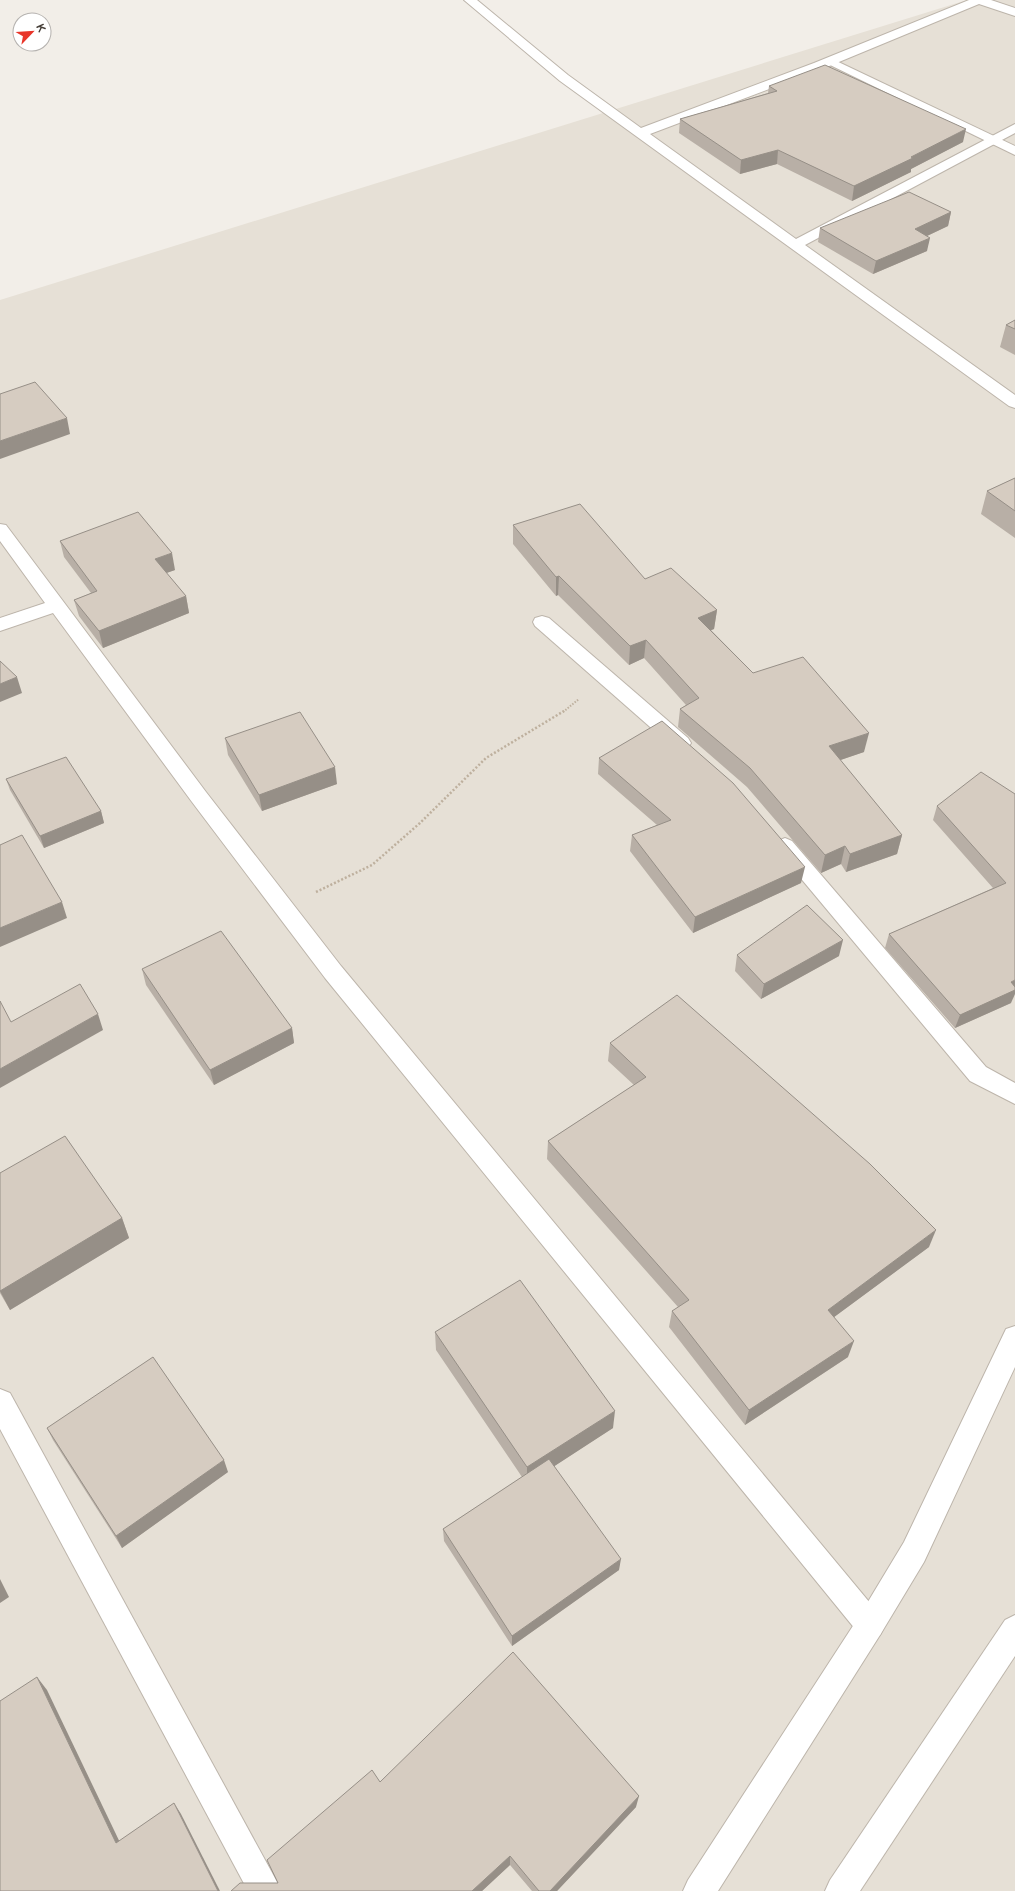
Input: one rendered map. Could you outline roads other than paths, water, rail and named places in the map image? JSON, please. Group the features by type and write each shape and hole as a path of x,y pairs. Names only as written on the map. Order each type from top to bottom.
{"street":[{"path":"470,0 564,78 1015,403"},
{"path":"639,133 830,61 979,0 1015,12"},
{"path":"796,245 1015,128"},
{"path":"0,529 333,972 870,1624"},
{"path":"0,625 57,605"},
{"path":"542,622 698,758"},
{"path":"770,829 978,1074 1015,1094"},
{"path":"699,1891 870,1624 914,1552 1015,1338"},
{"path":"0,1402 266,1891"},
{"path":"841,1891 1015,1630"}],"lane":[{"path":"830,61 991,141 1015,151"}]}
